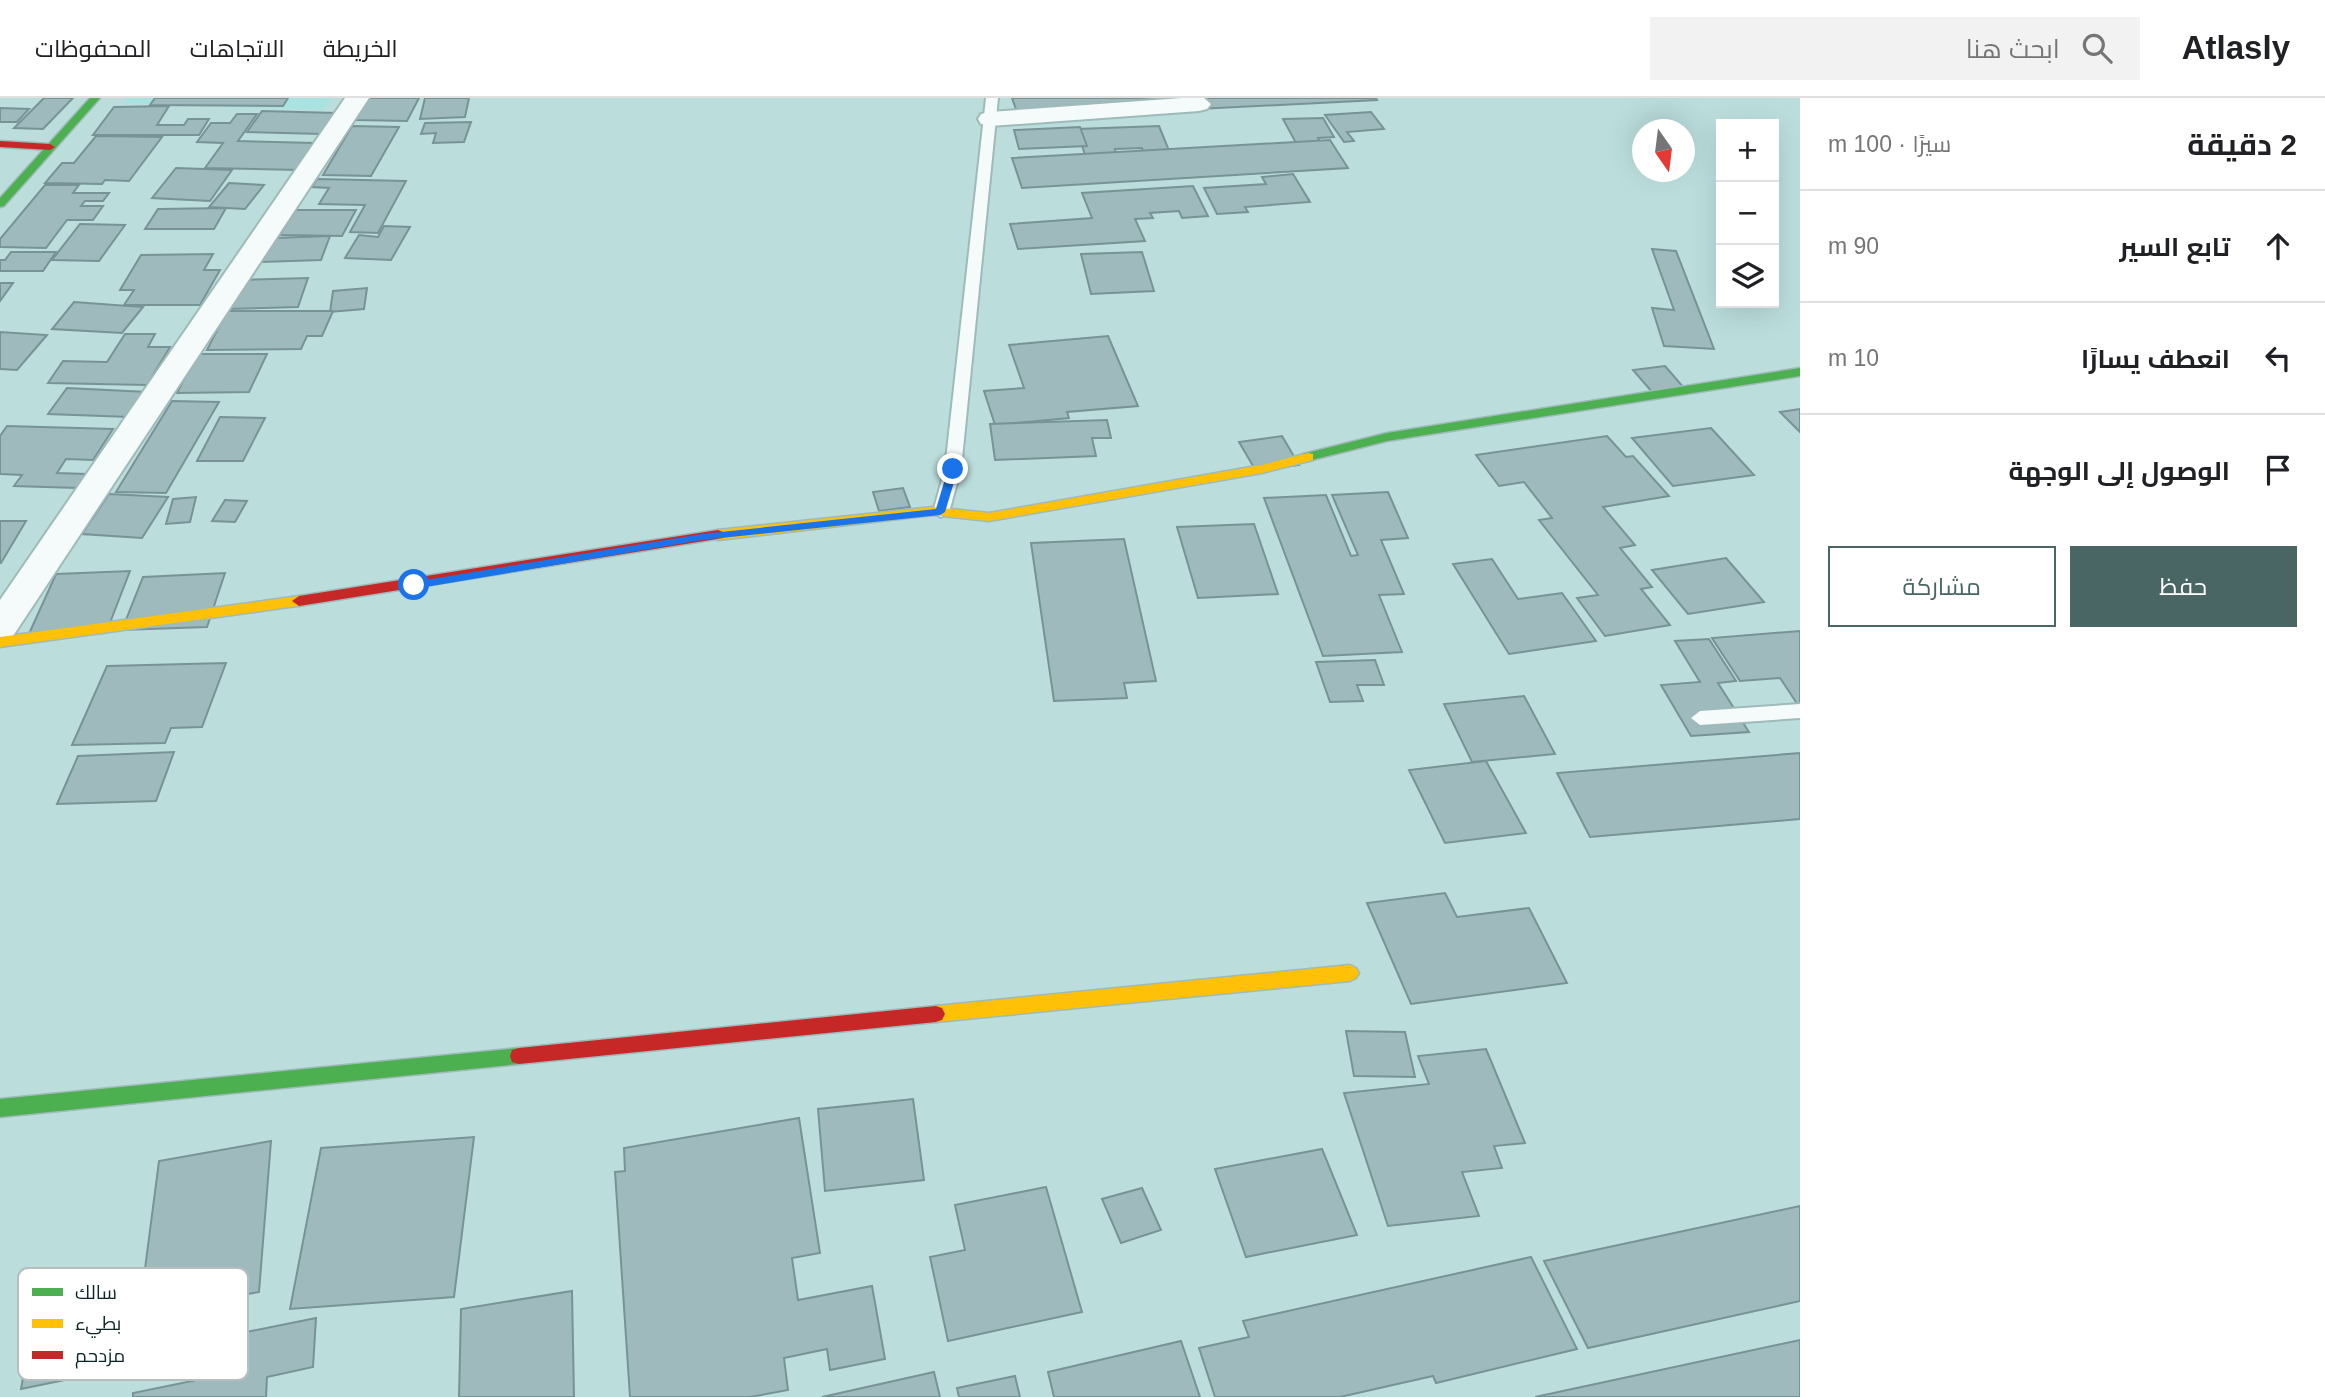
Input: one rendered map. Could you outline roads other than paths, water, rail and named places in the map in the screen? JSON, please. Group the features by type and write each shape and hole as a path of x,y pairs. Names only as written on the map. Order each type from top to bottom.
{"street":[{"path":"4,196 95,98"},
{"path":"0,628 284,211 357,98"},
{"path":"991,108 1199,104"},
{"path":"0,144 50,147"},
{"path":"0,642 414,585 702,537 940,512 989,517 1262,470 1387,437 1797,376"},
{"path":"0,1108 1350,973"}],"lane":[{"path":"940,512 953,469 991,108"},
{"path":"1700,718 1800,711"}]}
